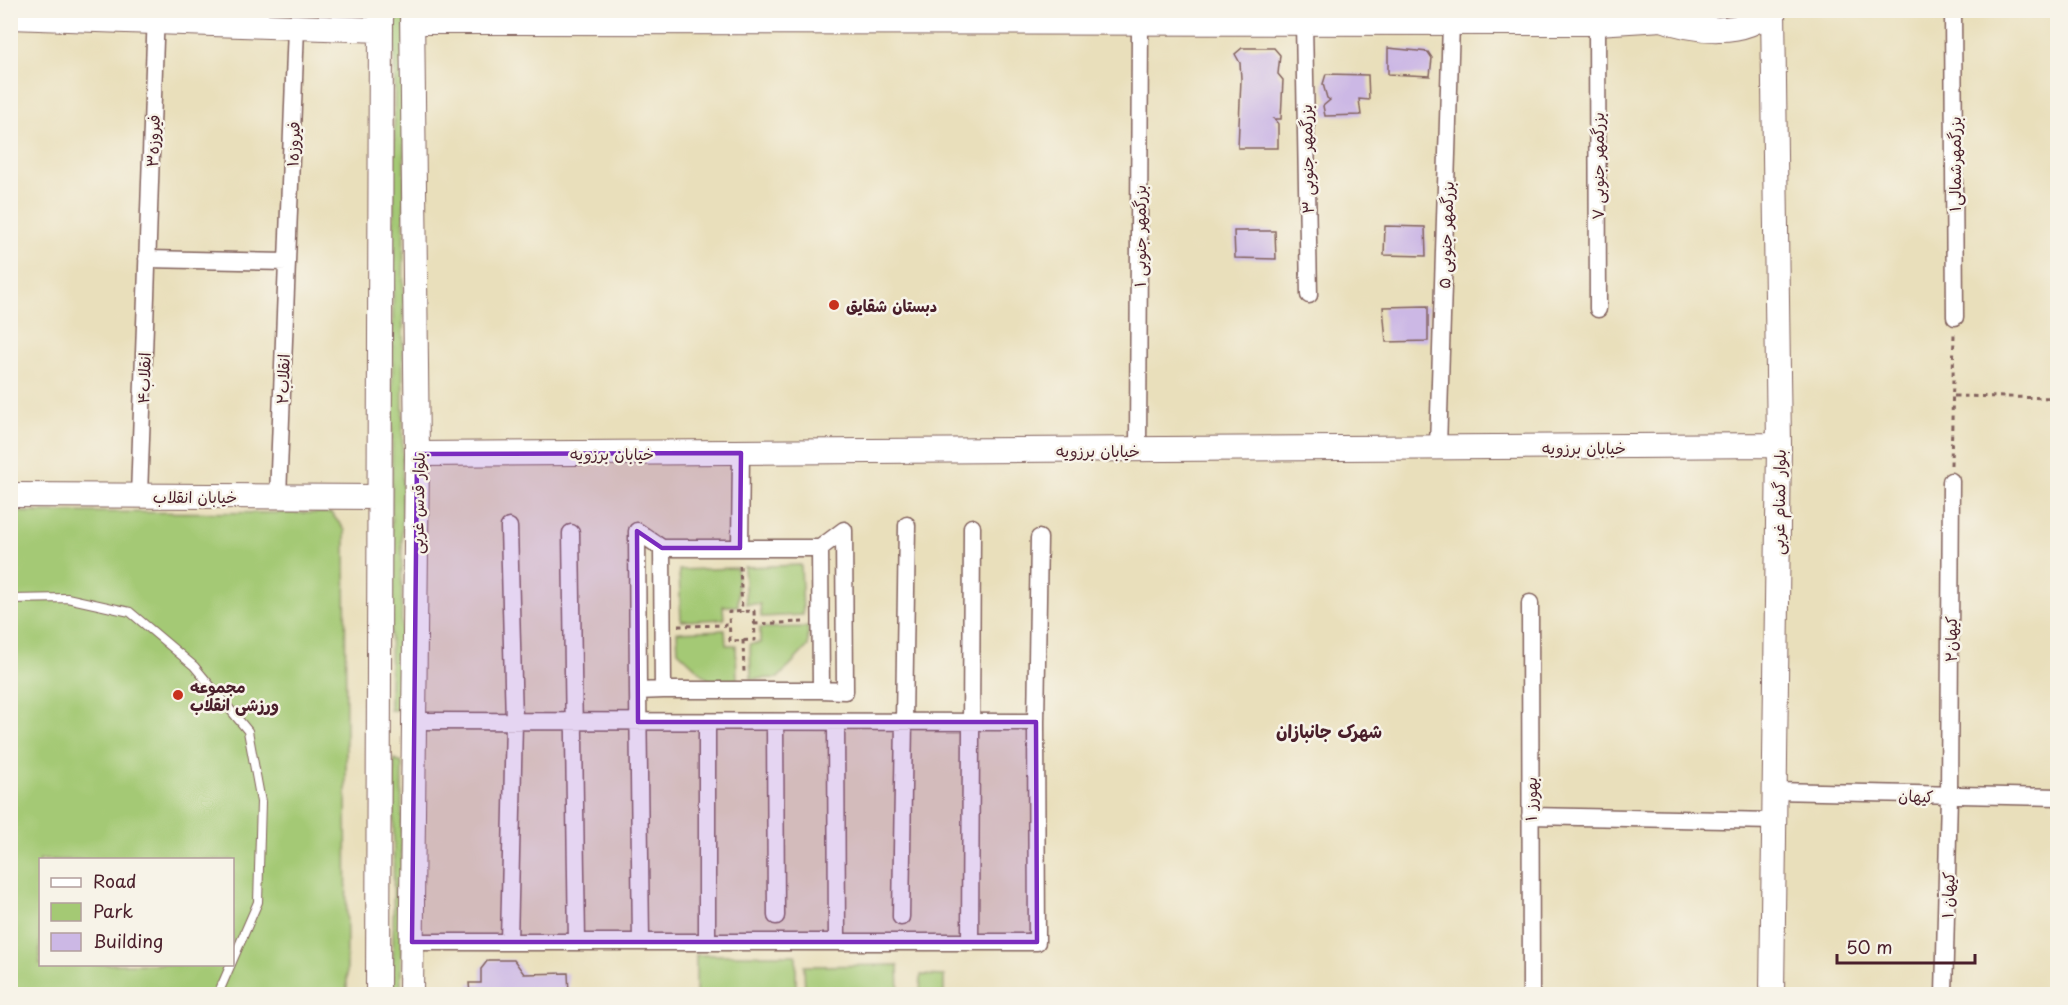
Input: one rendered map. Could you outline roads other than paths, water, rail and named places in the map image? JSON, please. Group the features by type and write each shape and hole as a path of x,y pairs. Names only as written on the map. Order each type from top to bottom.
{"main road":[{"path":"412,16 1073,17 1140,23 1221,17 1304,23 1370,17 1451,23 1525,17 1597,23 1661,15 1676,24 1719,28 1742,26 1761,21 1772,10"},
{"name":"بلوار گمنام غربی","path":"1772,10 1779,445 1772,994"},
{"path":"10,17 156,16 296,27 381,20 378,994"},
{"name":"بلوار قدس غربی","path":"411,994 417,454 412,16"},
{"name":"خیابان برزویه","path":"417,454 1779,445"},
{"name":"خیابان انقلاب","path":"10,495 379,497"},
{"path":"379,739 414,729"}],"street":[{"name":"بزرگمهرشمالی۱","path":"1953,10 1954,317"},
{"name":"فیروزه۳","path":"147,259 156,16"},
{"name":"بزرگمهر جنوبی ۱","path":"1138,450 1140,23"},
{"name":"بزرگمهر جنوبی ۳","path":"1304,23 1309,295"},
{"name":"بزرگمهر جنوبی ۵","path":"1438,448 1451,23"},
{"name":"بزرگمهر جنوبی ۷","path":"1597,23 1598,309"},
{"name":"فیروزه۱","path":"287,262 296,27"},
{"path":"147,259 287,262"},
{"name":"انقلاب۴","path":"139,496 147,259"},
{"name":"انقلاب۲","path":"278,497 287,262"},
{"path":"740,548 741,453"},
{"name":"کیهان۲","path":"1949,796 1951,481"},
{"path":"902,917 907,525"},
{"path":"509,527 514,722 509,942"},
{"path":"970,942 972,528"},
{"path":"638,691 845,691 844,530 820,548 662,548 637,531 638,722 641,942"},
{"path":"571,533 577,942"},
{"path":"412,942 1037,942 1036,722 1039,538"},
{"path":"662,548 663,690"},
{"path":"820,548 821,690"},
{"name":"بهورز ۱","path":"1530,603 1531,994"},
{"path":"414,729 514,722 1036,722"},
{"path":"707,722 707,942"},
{"path":"776,722 776,916"},
{"path":"836,722 837,942"},
{"name":"کیهان","path":"1774,791 2058,797"},
{"name":"کیهان ۱","path":"1944,994 1949,796"},
{"path":"1530,816 1774,820"}],"lane":[{"path":"10,599 67,598 130,612 194,666 248,731 261,802 258,902 234,957"},
{"path":"218,994 230,966"}],"place":[{"name":"دبستان شقایق","path":"834,305"},
{"name":"مجموعه ورزشی انقلاب","path":"178,695"}],"district":[{"name":"شهرک جانبازان","path":"1329,730"}]}
